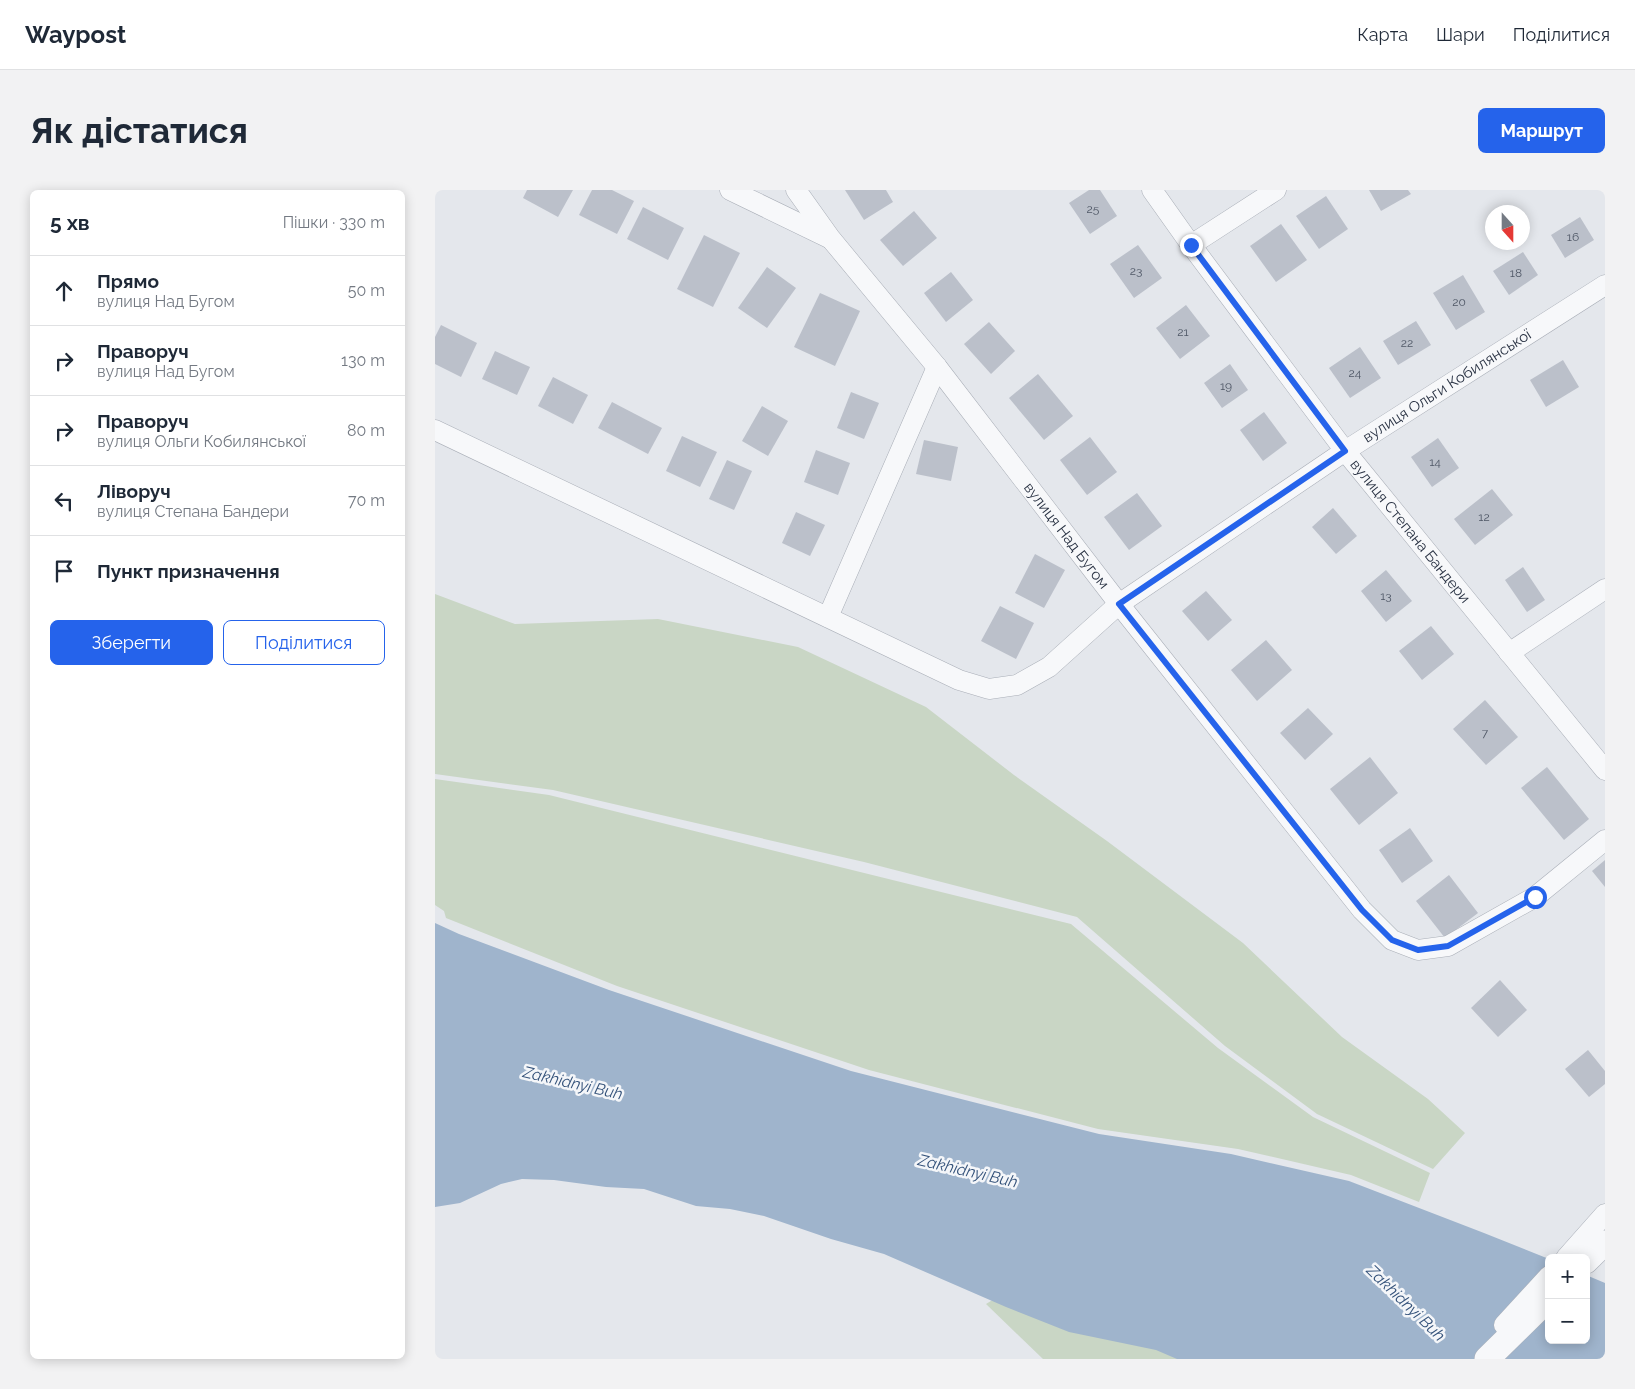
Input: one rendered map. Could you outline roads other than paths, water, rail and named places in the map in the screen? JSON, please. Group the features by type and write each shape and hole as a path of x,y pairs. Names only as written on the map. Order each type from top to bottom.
{"street":[{"path":"730,190 831,239"},
{"name":"вулиця Над Бугом","path":"796,190 831,239 937,366 1119,604 1362,910 1392,940 1418,950 1448,946 1535,897 1605,840"},
{"name":"вулиця Степана Бандери","path":"1152,190 1345,451 1605,770"},
{"path":"1191,245 1276,190"},
{"name":"вулиця Ольги Кобилянської","path":"435,430 959,680 989,689 1017,685 1049,667 1119,604 1345,451 1605,285"},
{"path":"828,617 937,366"},
{"path":"1509,653 1605,589"},
{"path":"1570,1254 1605,1214"},
{"path":"1590,1257 1605,1243"},
{"path":"1504,1325 1545,1280"},
{"path":"1487,1359 1548,1299"}],"water":[{"name":"Zakhidnyi Buh","path":"435,923 459,934 609,990 851,1071 1099,1134 1231,1154 1349,1181 1545,1257 1545,1344 1590,1344 1590,1277 1605,1283 1605,1359 1177,1359 1156,1350 1069,1332 884,1254 831,1239 764,1216 730,1209 696,1206 644,1189 606,1187 554,1180 522,1179 501,1184 460,1203 435,1207"}]}
